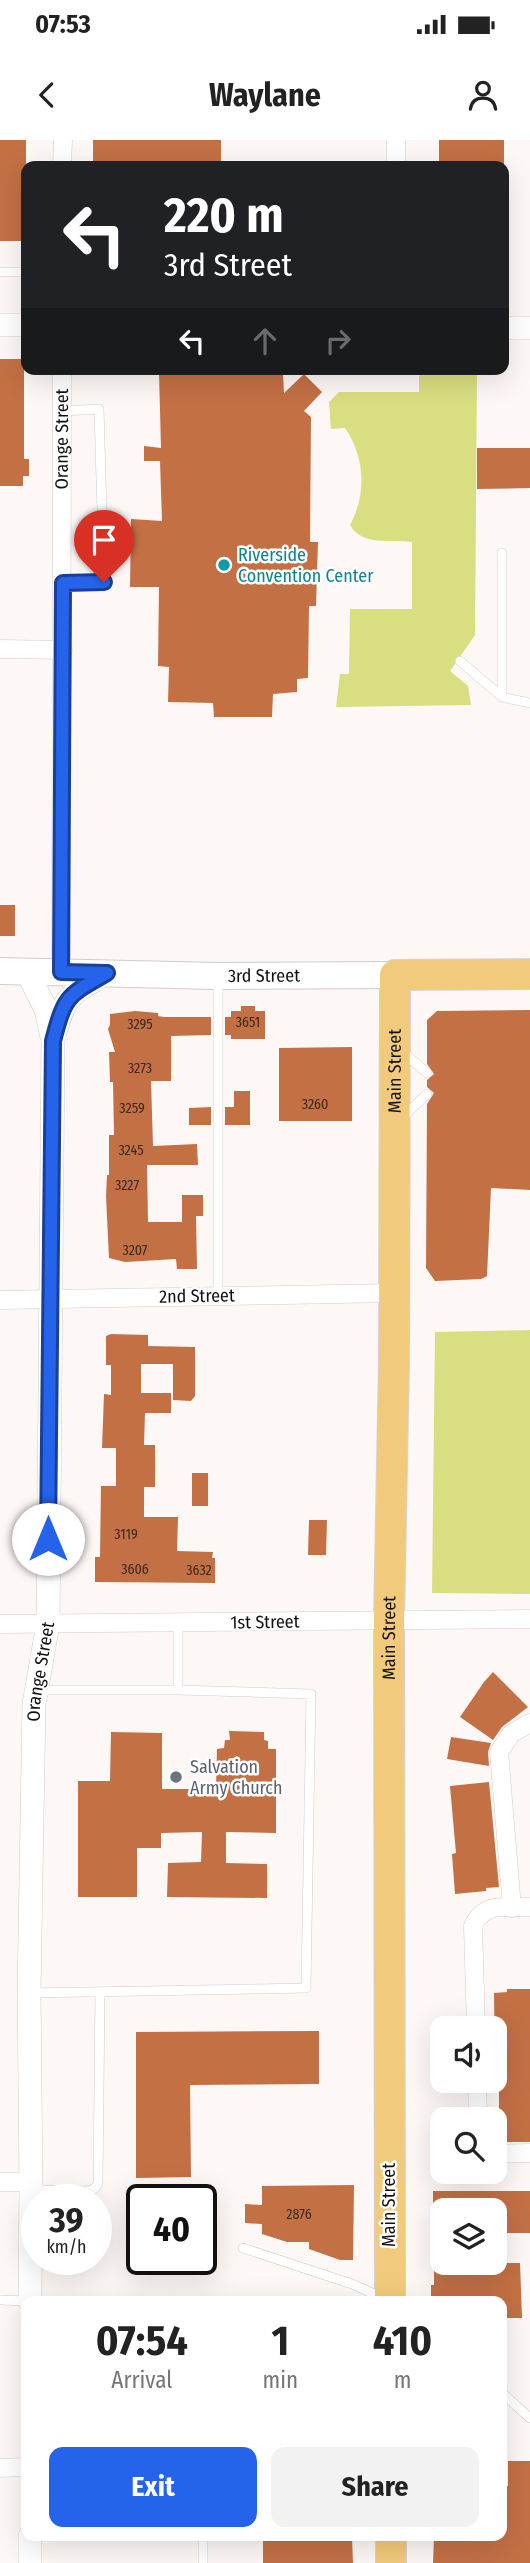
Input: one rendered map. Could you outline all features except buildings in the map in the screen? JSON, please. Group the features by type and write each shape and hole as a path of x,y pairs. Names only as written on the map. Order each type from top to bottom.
{"main road":[{"name":"3rd Street","path":"0,971 218,976 530,974"},
{"name":"Main Street","path":"390,2296 389,1620 395,1293 395,975"},
{"path":"391,2541 391,2563"}],"street":[{"path":"62,140 62,161"},
{"path":"396,140 396,161"},
{"path":"0,325 21,325"},
{"path":"509,328 530,328"},
{"name":"Orange Street","path":"61,972 62,375"},
{"path":"0,649 63,650"},
{"name":"Orange Street","path":"27,972 46,1009 53,1041 48,1624 34,1704 29,1993 31,2184"},
{"name":"Orange Street","path":"53,1041 62,1008 74,992 107,973"},
{"name":"2nd Street","path":"0,1300 395,1293"},
{"name":"1st Street","path":"0,1623 530,1619"},
{"path":"476,2016 474,1926 478,1915 489,1908 521,1908 499,1752 511,1734 530,1723"},
{"path":"507,2154 530,2153"},
{"path":"0,2182 21,2185"},
{"name":"Orange Street","path":"30,2275 30,2296"},
{"path":"0,2468 21,2467"},
{"path":"30,2541 30,2563"}],"lane":[{"path":"0,272 21,272"},
{"path":"62,411 99,409 104,582 63,583"},
{"path":"502,554 502,697"},
{"path":"460,661 502,697 530,703"},
{"path":"218,976 218,1295"},
{"path":"396,1046 427,1073"},
{"path":"395,1124 427,1094"},
{"path":"178,1623 178,1690"},
{"path":"29,1993 306,1988 311,1694 37,1689"},
{"path":"97,2184 100,1992"},
{"path":"243,2248 352,2284 379,2296"},
{"path":"0,2300 21,2301"},
{"path":"507,2397 530,2418"},
{"path":"203,2541 203,2563"}],"green space":[{"path":"477,375 475,635 450,671 468,686 471,705 336,707 340,674 349,674 350,609 412,609 412,542 378,541 362,537 350,525 359,501 360,463 352,439 345,428 331,429 329,402 339,392 419,392 419,376"},
{"path":"530,1330 530,1594 432,1593 435,1332"}],"place":[{"name":"Riverside Convention Center","path":"224,565"},
{"name":"Salvation Army Church","path":"176,1777"}],"route":[{"path":"48,1539 53,1041 62,1008 74,992 107,973 61,972 63,583 104,582"}]}
